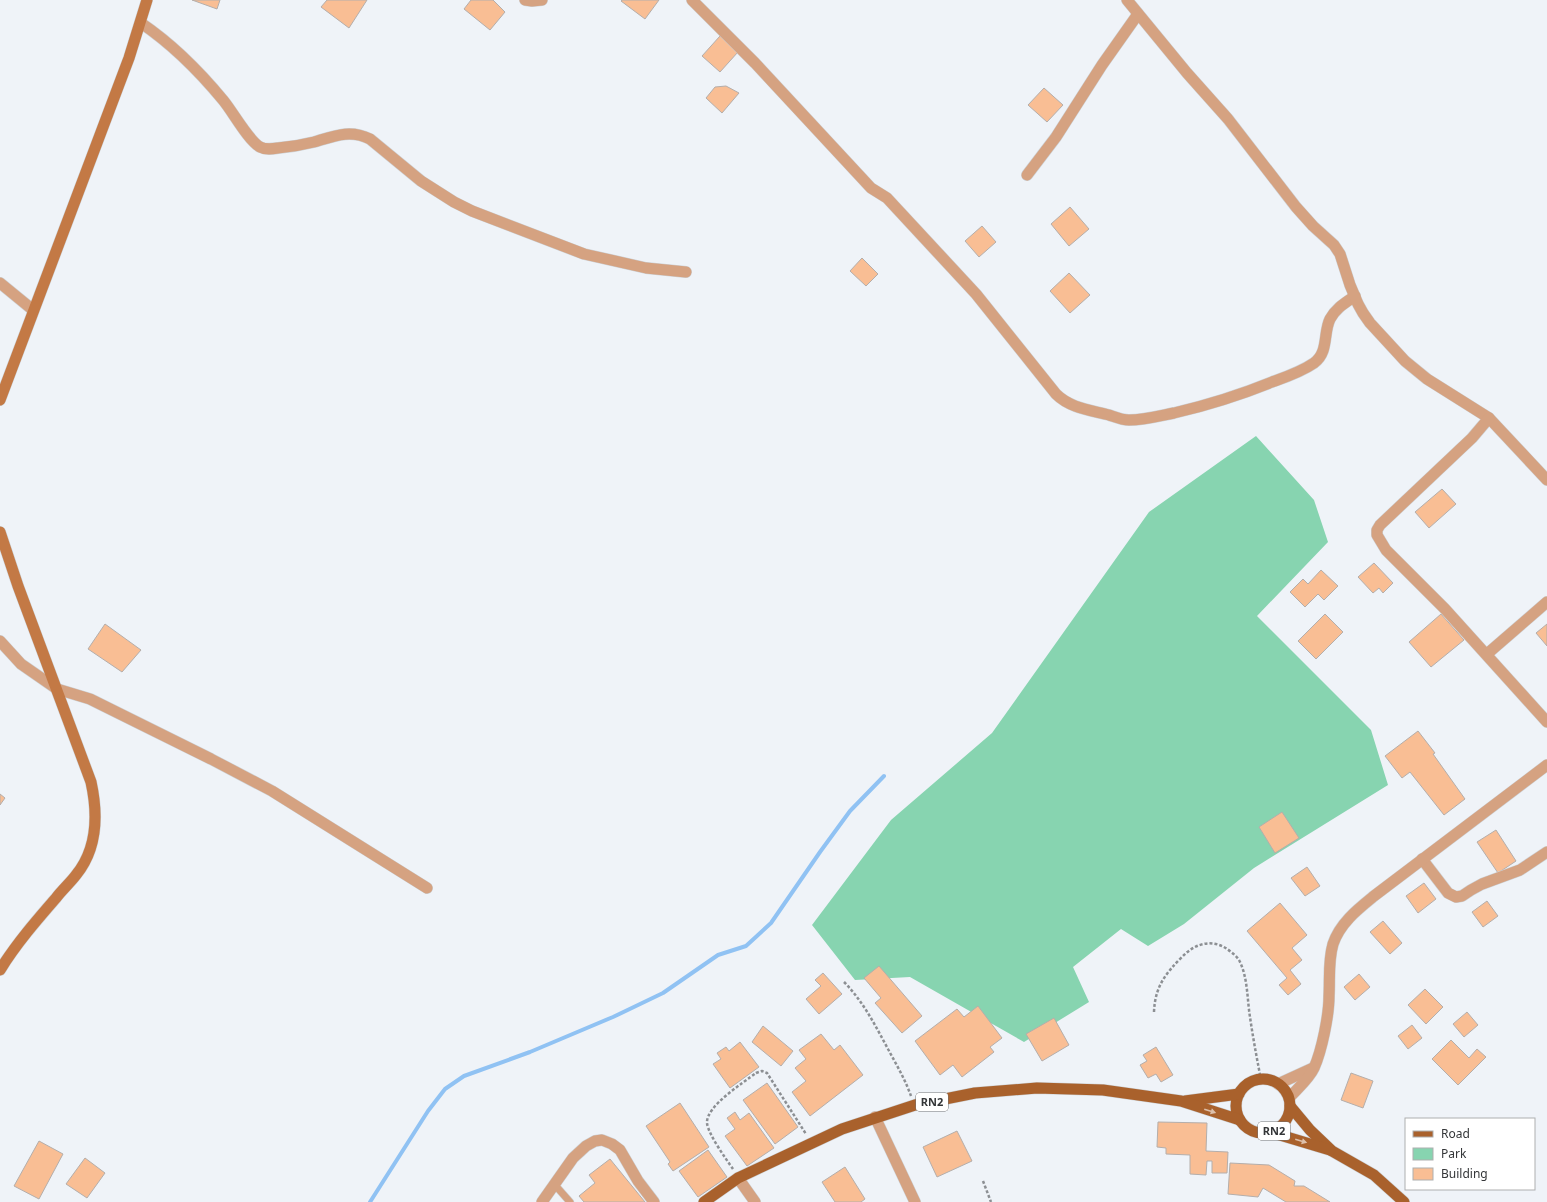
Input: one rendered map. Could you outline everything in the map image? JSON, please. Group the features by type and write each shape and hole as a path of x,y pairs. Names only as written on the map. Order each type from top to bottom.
{"main road":[{"path":"0,400 129,58 147,0"},
{"path":"0,532 18,586 91,782 96,813 95,829 86,858 77,874 13,950 1,968"},
{"path":"1240,1120 1237,1111 1237,1102 1240,1094 1249,1084 1261,1080 1270,1080 1278,1084"},
{"name":"RN2","path":"704,1202 738,1178 842,1129 875,1117 916,1105 975,1093 1037,1088 1103,1090 1181,1101 1240,1120 1245,1127 1261,1133 1278,1129 1289,1115 1289,1102 1285,1090 1278,1084"},
{"name":"RN2","path":"1181,1101 1240,1094"},
{"name":"RN2","path":"1289,1102 1310,1130 1332,1150 1374,1175 1404,1202"},
{"name":"RN2","path":"1270,1132 1332,1150"}],"street":[{"path":"525,0 542,0"},
{"path":"692,0 760,68 871,188 887,198 926,238 990,309 1056,394 1073,405 1120,418 1136,420 1216,402 1292,375 1315,362 1325,346 1328,325 1334,312 1355,296"},
{"path":"1127,0 1187,73 1228,119 1300,212 1334,245 1340,254 1362,313 1370,323 1405,361 1426,379 1489,418 1547,480"},
{"path":"1027,175 1056,137 1102,65 1138,14"},
{"path":"141,23 169,44 193,67 226,103 251,139 260,147 268,149 291,147 341,134 349,133 362,135 370,139 421,181 454,202 472,211 584,254 646,268 686,272"},
{"path":"0,283 33,310"},
{"path":"1489,418 1472,438 1380,525 1377,530 1377,535 1380,542 1392,558 1487,654 1547,722"},
{"path":"1487,654 1547,602"},
{"path":"0,641 21,664 56,689 90,699 265,787 427,888"},
{"path":"1289,1102 1314,1068 1324,1032 1330,998 1330,960 1334,943 1339,932 1357,909 1547,765"},
{"path":"1422,859 1448,894 1456,897 1462,896 1482,884 1520,870 1547,852"},
{"path":"1278,1084 1314,1068"},
{"path":"875,1117 915,1202"},
{"path":"542,1202 573,1158 586,1146 595,1141 602,1140 612,1144 620,1150 638,1181 654,1202"},
{"path":"738,1178 755,1202"}],"lane":[{"path":"555,1185 570,1202"}],"path":[{"path":"1154,1012 1155,1000 1159,987 1178,961 1186,953 1196,946 1207,943 1218,944 1226,948 1239,960 1244,973 1261,1080"},
{"path":"844,982 856,994 865,1007 906,1082 916,1105"},
{"path":"738,1178 717,1145 707,1124 708,1116 713,1107 756,1073 762,1071 768,1073 812,1143"},
{"path":"983,1181 991,1202"}],"green space":[{"path":"1256,436 1314,500 1328,542 1257,616 1371,730 1388,785 1254,868 1184,924 1148,946 1121,929 1073,967 1089,1002 1024,1042 910,977 855,980 812,925 891,820 992,733 1149,512"}],"building":[{"path":"192,0 220,0 217,9"},
{"path":"327,0 367,0 349,28 321,7"},
{"path":"471,0 493,0 505,12 490,30 464,9"},
{"path":"659,0 645,19 621,1"},
{"path":"720,36 738,52 720,72 702,56"},
{"path":"726,86 739,93 722,113 706,98 715,87"},
{"path":"1044,88 1063,105 1047,122 1028,105"},
{"path":"1070,207 1089,229 1069,246 1051,224"},
{"path":"982,226 996,242 979,257 965,241"},
{"path":"862,258 878,274 866,286 850,271"},
{"path":"1069,273 1090,295 1070,313 1050,291"},
{"path":"1442,489 1456,504 1429,528 1415,512"},
{"path":"1374,563 1393,583 1383,593 1379,588 1373,593 1358,577"},
{"path":"1321,570 1338,586 1324,600 1318,594 1305,607 1290,592 1303,579 1308,584"},
{"path":"1325,614 1343,632 1316,659 1298,641"},
{"path":"1441,614 1464,640 1431,667 1409,642"},
{"path":"105,624 141,650 122,672 88,649"},
{"path":"1547,624 1547,646 1536,633"},
{"path":"1418,731 1435,753 1433,754 1465,799 1444,815 1410,772 1402,778 1385,756"},
{"path":"0,794 5,798 0,805"},
{"path":"1282,812 1299,838 1275,853 1259,827"},
{"path":"1496,830 1516,861 1498,873 1477,842"},
{"path":"1307,867 1320,886 1305,896 1291,878"},
{"path":"1424,883 1436,899 1418,913 1406,896"},
{"path":"1487,901 1498,916 1483,927 1472,912"},
{"path":"1280,903 1307,935 1292,948 1302,960 1290,970 1301,984 1288,995 1279,985 1287,978 1247,931"},
{"path":"1383,921 1402,943 1390,954 1370,932"},
{"path":"879,966 922,1016 902,1033 875,1003 881,998 864,978"},
{"path":"823,973 842,994 819,1014 806,999 821,986 815,980"},
{"path":"1359,974 1370,987 1355,1000 1344,987"},
{"path":"1425,989 1443,1007 1426,1024 1408,1005"},
{"path":"978,1006 1002,1038 990,1047 994,1052 962,1077 953,1065 940,1075 915,1041 957,1009 964,1017"},
{"path":"1467,1012 1478,1025 1464,1037 1453,1024"},
{"path":"1054,1018 1069,1045 1042,1061 1026,1034"},
{"path":"1412,1025 1422,1038 1408,1049 1398,1036"},
{"path":"763,1026 793,1051 781,1066 752,1042"},
{"path":"821,1034 834,1050 840,1045 863,1075 810,1116 792,1092 806,1081 795,1068 806,1059 799,1050"},
{"path":"1451,1040 1469,1058 1477,1049 1486,1057 1458,1085 1432,1059"},
{"path":"740,1042 759,1067 730,1088 713,1064 721,1059 717,1053 726,1047 729,1051"},
{"path":"1156,1047 1173,1075 1161,1082 1156,1074 1148,1078 1140,1065 1147,1061 1143,1055"},
{"path":"1351,1073 1373,1081 1363,1108 1341,1100"},
{"path":"767,1083 798,1127 775,1144 743,1100"},
{"path":"680,1103 709,1147 673,1171 668,1164 670,1162 646,1126"},
{"path":"735,1112 740,1120 749,1113 774,1148 747,1166 725,1136 735,1129 727,1118"},
{"path":"1158,1122 1207,1123 1206,1151 1228,1152 1227,1173 1212,1173 1212,1161 1207,1161 1206,1175 1190,1174 1190,1155 1166,1154 1166,1148 1157,1147"},
{"path":"957,1131 972,1161 937,1177 923,1147"},
{"path":"39,1141 63,1154 39,1199 14,1186"},
{"path":"708,1150 727,1177 698,1197 679,1171"},
{"path":"85,1158 105,1173 87,1198 66,1184"},
{"path":"610,1159 645,1202 584,1202 579,1196 595,1183 589,1175"},
{"path":"1230,1163 1269,1165 1295,1181 1294,1186 1304,1186 1330,1202 1286,1202 1263,1188 1258,1197 1228,1194"},
{"path":"845,1167 865,1199 861,1202 835,1202 822,1182"}],"waterway":[{"path":"370,1202 428,1111 445,1089 464,1076 530,1052 613,1017 663,993 718,955 746,946 771,923 850,811 884,776"}]}
